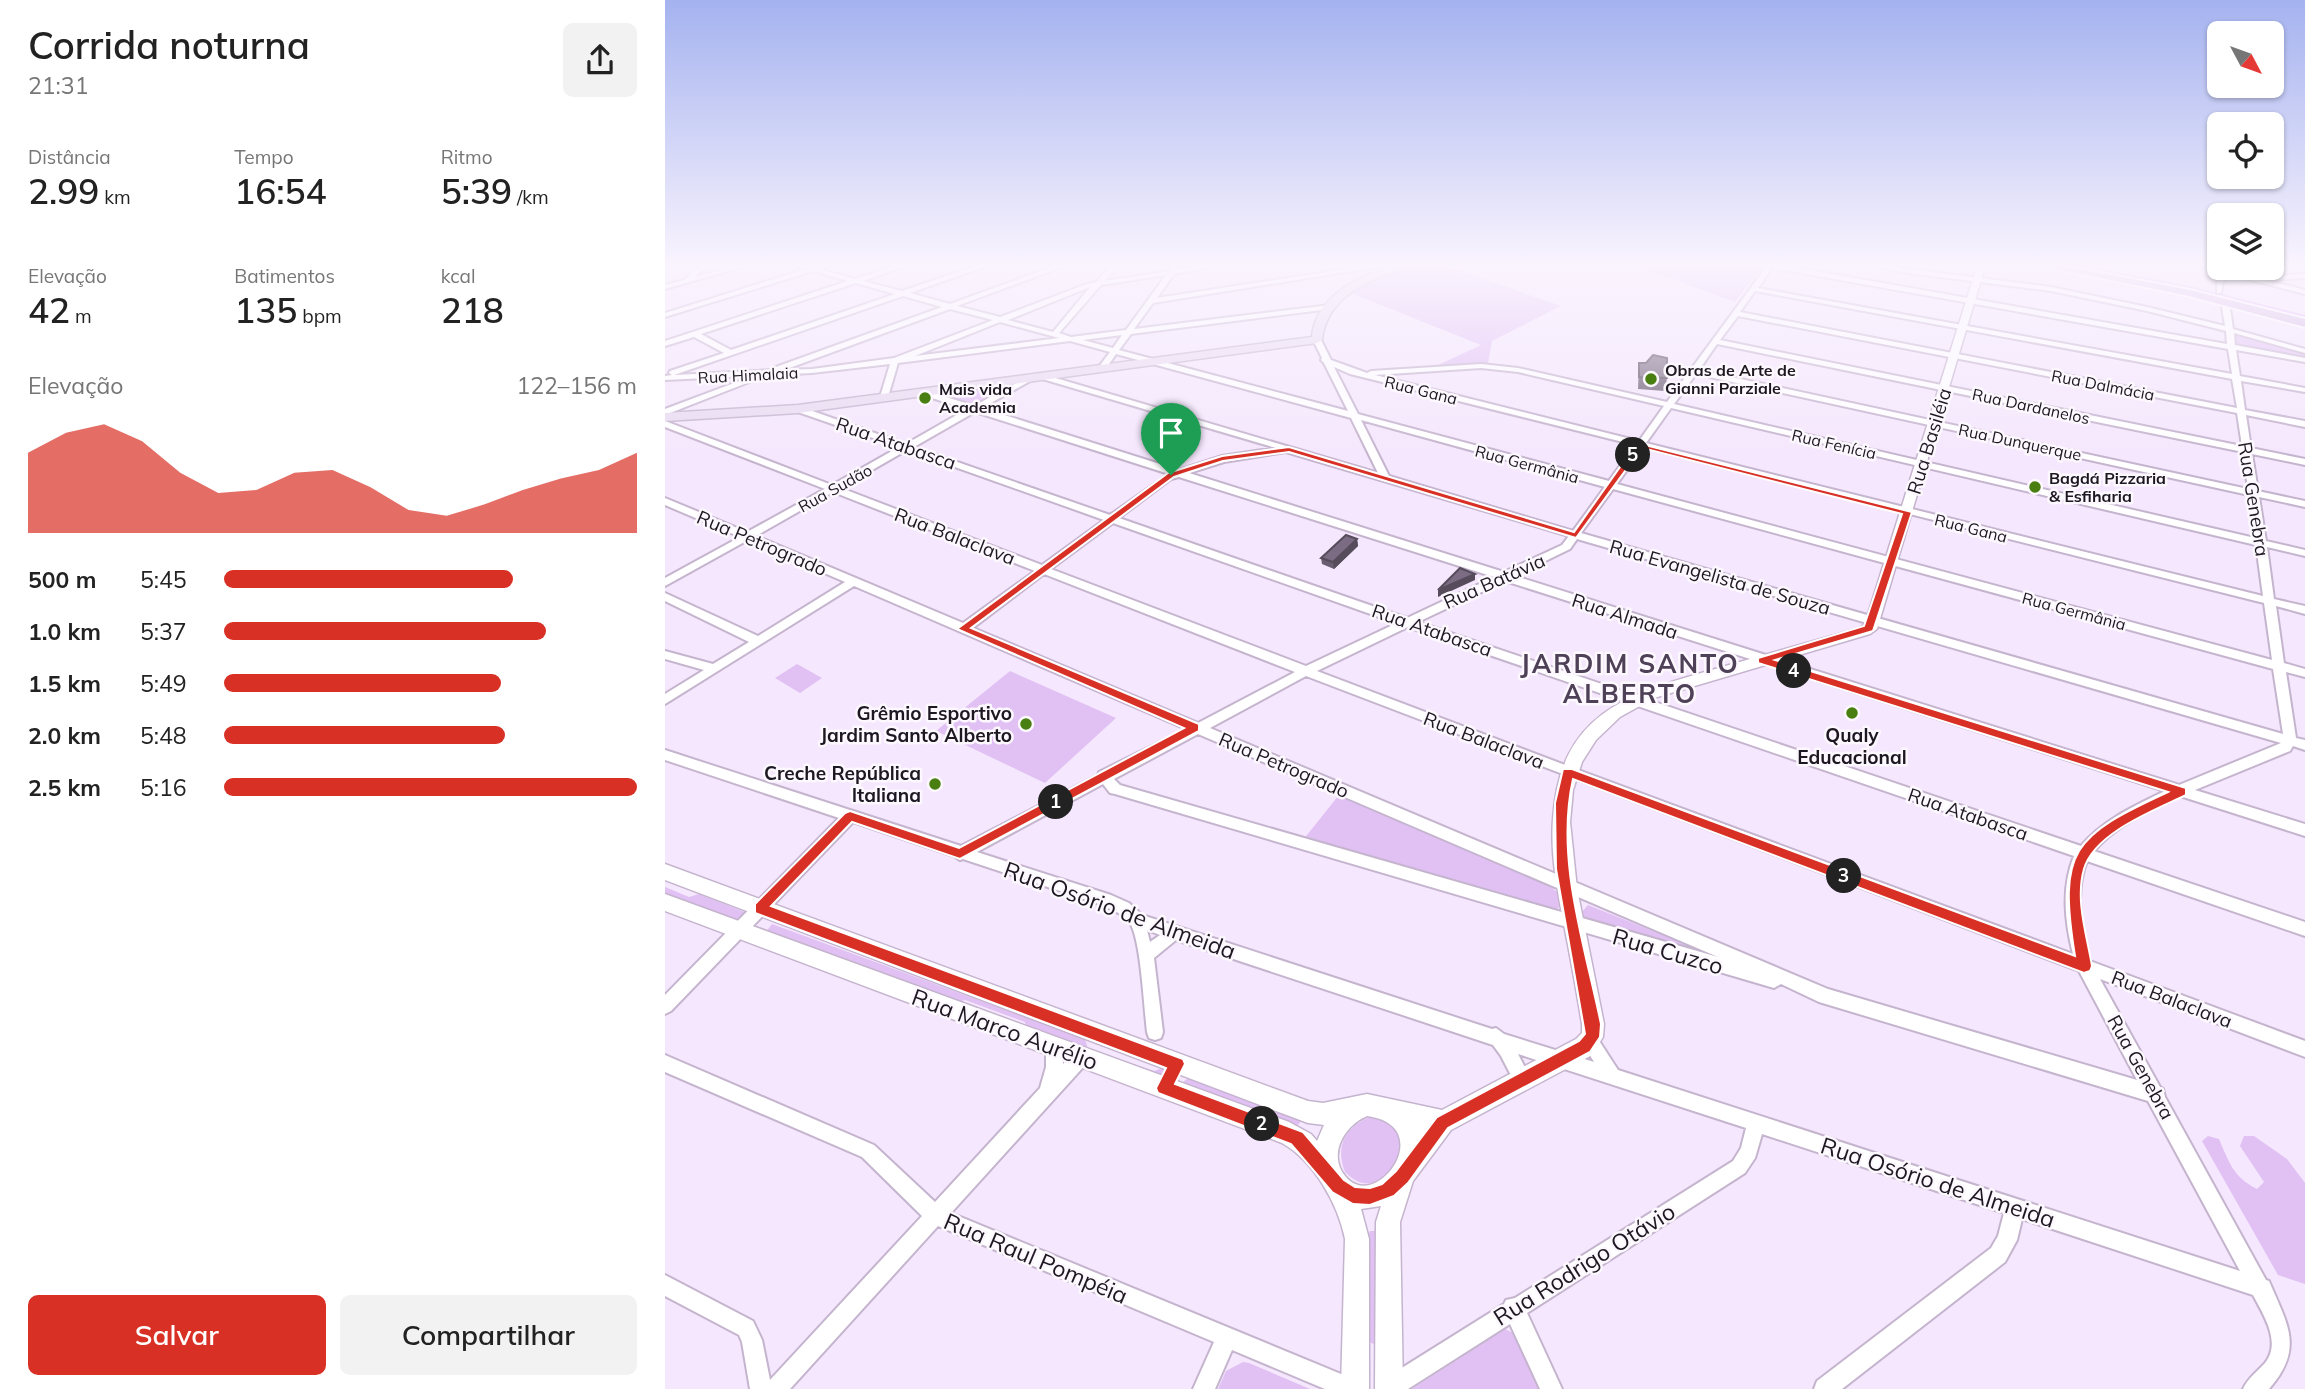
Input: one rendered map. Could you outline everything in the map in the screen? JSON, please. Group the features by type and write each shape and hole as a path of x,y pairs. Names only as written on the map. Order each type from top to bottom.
{"main road":[{"path":"665,417 798,409 958,388 1001,387 1035,377 1059,377 1103,368 1302,342 1317,338 1321,328"}],"street":[{"path":"665,344 714,328"},
{"path":"665,377 802,328"},
{"path":"665,411 891,328"},
{"path":"884,397 895,361 980,328"},
{"name":"Rua Germânia","path":"1028,328 2305,673"},
{"path":"1054,335 1060,328"},
{"path":"1103,368 1132,328"},
{"name":"Rua Himalaia","path":"665,377 764,375 1163,328"},
{"name":"Rua Batávia","path":"960,854 1195,727 1407,622 1561,550 1576,535 1725,328"},
{"name":"Rua Dalmácia","path":"1811,328 2305,424"},
{"name":"Rua Basiléia","path":"1874,621 1963,328"},
{"path":"1967,328 2305,390"},
{"path":"2123,328 2305,360"},
{"path":"2223,328 2305,351"},
{"name":"Rua Genebra","path":"2228,329 2290,741"},
{"path":"695,334 730,353"},
{"path":"1317,338 1325,360 1386,479"},
{"name":"Rua Dardanelos","path":"1716,341 2305,462"},
{"name":"Rua Gana","path":"1325,360 1356,373 2305,610"},
{"name":"Rua Fenícia","path":"1356,373 1499,367 2305,553"},
{"name":"Rua Dunquerque","path":"1694,371 2305,504"},
{"name":"Rua Gana","path":"1332,373 1356,373"},
{"name":"Rua Evangelista de Souza","path":"1059,377 1386,479 2305,745"},
{"name":"Rua Sudão","path":"665,583 974,410 1001,387"},
{"path":"945,400 946,395 958,388"},
{"name":"Rua Almada","path":"922,393 2305,830"},
{"name":"Rua Atabasca","path":"798,409 1633,700 2305,929"},
{"name":"Rua Balaclava","path":"665,424 1568,772 2305,1049"},
{"path":"963,629 1175,473 1222,459 1289,450"},
{"name":"Rua Petrogrado","path":"665,500 1826,996"},
{"path":"665,700 853,582"},
{"path":"665,597 758,641"},
{"path":"1613,1076 1603,1066 1590,1042 1593,1024 1564,884 1561,803 1568,772 1597,730 1633,700 1864,631 1874,621"},
{"path":"665,655 714,669"},
{"path":"2083,853 2121,820 2284,748 2290,741"},
{"name":"Rua Osório de Almeida","path":"665,755 1116,904 1137,920 1174,933 2262,1288"},
{"name":"Rua Cuzco","path":"1104,776 1115,789 2157,1095"},
{"path":"665,1006 850,816"},
{"name":"Rua Genebra","path":"2083,853 2076,871 2074,906 2084,966 2262,1288 2281,1332 2282,1358 2278,1367 2254,1389"},
{"name":"Rua Marco Aurélio","path":"665,872 1308,1112 1323,1114 1358,1107"},
{"name":"Rua Marco Aurélio","path":"665,902 1289,1134 1303,1142 1334,1181"},
{"path":"1137,920 1146,955 1155,1032"},
{"path":"1146,955 1174,933"},
{"path":"1496,1036 1507,1050 1521,1079"},
{"path":"1334,1181 1353,1195 1370,1197 1387,1190 1405,1173 1443,1122 1590,1042"},
{"path":"1048,1091 1055,1067 1054,1047"},
{"path":"776,1389 1081,1057"},
{"name":"Rua Raul Pompéia","path":"665,1063 868,1151 936,1216 1226,1339 1352,1389"},
{"path":"1164,1088 1177,1064"},
{"path":"1352,1389 1357,1239 1353,1218 1325,1157 1329,1135 1342,1117 1358,1107 1379,1105 1443,1122"},
{"path":"1389,1389 1388,1222 1412,1149 1409,1130 1392,1110"},
{"name":"Rua Rodrigo Otávio","path":"1389,1389 1513,1307 1739,1167 1749,1152 1756,1122"},
{"path":"1825,1389 1998,1255 2007,1240 2015,1207"},
{"path":"665,1285 746,1328 753,1340 761,1389"},
{"path":"1513,1307 1551,1389"},
{"path":"1204,1389 1226,1339"}],"shaded area":[{"path":"1438,328 1518,328 1492,341 1488,363 1436,366 1481,345"},
{"path":"2234,333 2305,352 2305,358 2237,346"},
{"path":"995,386 1002,388 1001,392 974,405 951,397 957,392"},
{"path":"797,664 822,678 800,693 775,678"},
{"path":"1010,671 1116,718 1045,783 936,731"},
{"path":"1339,795 1548,884 1560,895 1560,906 1555,911 1303,840"},
{"path":"665,887 689,897 699,894 747,913 743,920 736,921 665,894"},
{"path":"1588,905 1690,946 1692,950 1585,921 1581,913"},
{"path":"772,924 1085,1039 1088,1049 1154,1071 1165,1067 1167,1074 1163,1077 1027,1030 1025,1022 965,1000 955,1003 766,932"},
{"path":"1190,1077 1300,1119 1300,1123 1296,1126 1185,1086 1184,1081"},
{"path":"1370,1117 1391,1122 1403,1140 1395,1173 1375,1182 1363,1183 1345,1172 1341,1154 1348,1132"},
{"path":"2208,1136 2219,1139 2237,1174 2257,1189 2264,1182 2240,1146 2244,1136 2254,1136 2287,1159 2305,1183 2305,1284 2278,1275 2202,1141"},
{"path":"1370,1231 1377,1231 1376,1342 1373,1344 1367,1340 1367,1237"},
{"path":"1505,1329 1513,1333 1539,1389 1412,1389"},
{"path":"1243,1362 1310,1389 1218,1389 1226,1371"}],"building":[{"path":"1653,355 1667,358 1667,378 1639,377 1639,363 1646,363"},
{"path":"1346,535 1357,539 1333,562 1321,558"},
{"path":"1460,568 1475,574 1438,590"}],"place":[{"name":"Obras de Arte de Gianni Parziale","path":"1651,379"},
{"name":"Mais vida Academia","path":"925,398"},
{"name":"Bagdá Pizzaria & Esfiharia","path":"2035,487"},
{"name":"Qualy Educacional","path":"1852,713"},
{"name":"Grêmio Esportivo Jardim Santo Alberto","path":"1026,724"},
{"name":"Creche República Italiana","path":"935,784"}],"district":[{"name":"JARDIM SANTO ALBERTO","path":"1630,678"}],"route":[{"path":"1640,445 1907,512 1872,626 1864,631 1762,660 2182,792 2121,820 2083,853 2076,871 2074,906 2084,966 1568,772 1561,803 1562,869 1593,1024 1590,1042 1443,1122 1402,1177 1387,1190 1370,1197 1353,1195 1338,1186 1297,1138 1164,1088 1177,1064 760,908 850,816 960,854 1195,727 963,629 1171,475 1222,459 1289,450 1576,535 1640,445"}]}
